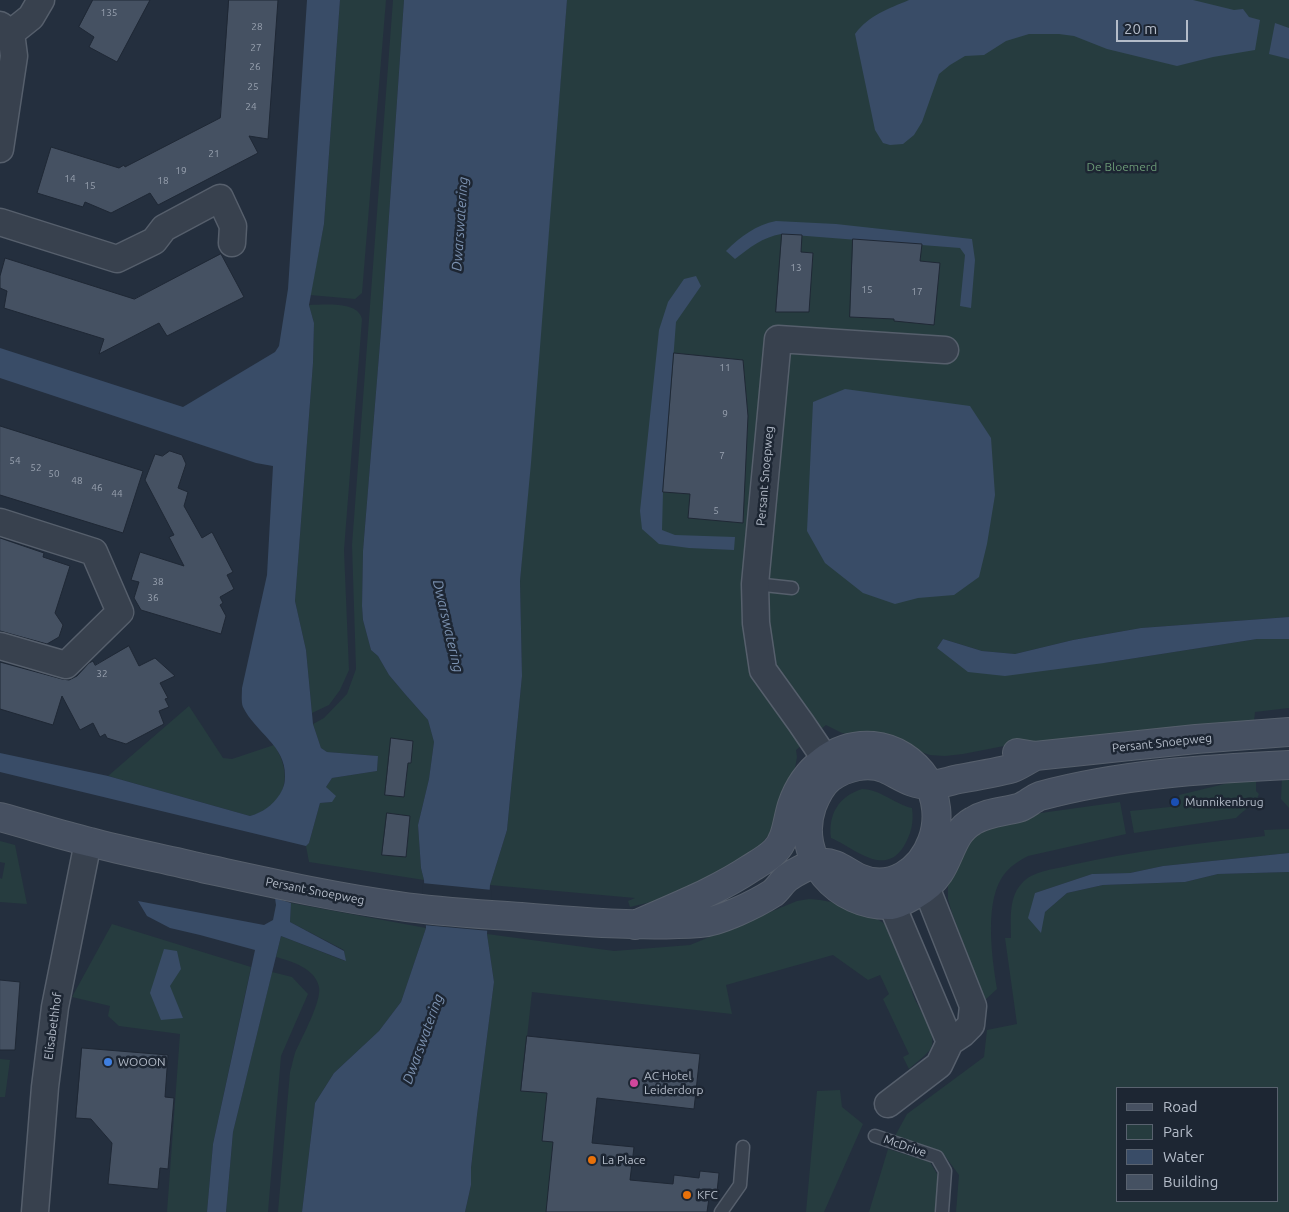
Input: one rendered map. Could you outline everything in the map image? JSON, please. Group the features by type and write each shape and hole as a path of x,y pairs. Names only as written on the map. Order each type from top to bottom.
{"main road":[{"name":"Persant Snoepweg","path":"924,777 1014,767 1035,756 1196,739 1289,732"},
{"path":"873,765 884,768 909,782 924,777 935,803 937,821 922,877 904,901 892,905 874,904 856,899 839,891 822,871 808,842 807,826 814,800 821,787 826,769 842,771 873,765"},
{"path":"822,871 831,864 861,879 884,883 939,874 957,835 964,827 988,814 1020,808 1038,797 1122,779 1231,768 1289,765"},
{"name":"Persant Snoepweg","path":"636,924 725,885 775,851 783,839 797,794 810,772 826,769"},
{"path":"937,821 953,810 968,804 1016,793 1038,797"},
{"name":"Persant Snoepweg","path":"0,817 88,842 269,882 401,907 574,922 636,924 704,923 720,920 775,892 786,878 822,871"}],"street":[{"path":"0,148 14,56 5,29 31,17 40,0"},
{"path":"0,222 117,259 154,241 164,228 220,198 233,226 232,243"},
{"name":"Persant Snoepweg","path":"826,769 820,751 763,670 756,623 755,584 778,339 945,350"},
{"path":"0,522 94,552 120,612 66,665 0,646"},
{"name":"Elisabethhof","path":"35,1212 45,1087 54,1007 88,842"},
{"path":"888,1104 939,1064 950,1042 962,1034 971,1024 973,1006 922,877"},
{"path":"892,905 950,1042"}],"lane":[{"path":"755,584 792,588"},
{"name":"McDrive","path":"875,1136 937,1157 945,1171 942,1212"},
{"path":"721,1212 740,1185 743,1146"}],"green space":[{"path":"340,0 386,0 362,293 355,299 310,295 324,224"},
{"path":"393,0 404,0 381,331 363,551 362,606 363,620 371,650 378,656 389,675 428,720 434,742 429,779 418,825 421,868 424,880 309,862 306,846 309,843 320,803 332,802 326,787 332,778 377,771 378,756 327,752 321,748 313,724 324,718 347,694 356,669 352,545"},
{"name":"De Bloemerd","path":"567,0 1289,0 1289,617 1141,628 1073,640 1015,654 982,651 943,639 937,648 1104,663 1257,639 1289,639 1289,708 1255,712 1254,721 1045,741 945,756 930,755 880,738 842,733 826,725 796,750 797,757 794,774 774,827 756,852 672,897 630,907 628,901 635,898 490,885 507,830 522,676 520,581"},
{"path":"309,305 340,305 354,309 362,319 344,550 349,670 340,690 329,705 312,713 306,650 295,601 313,363 314,323"},
{"path":"189,706 223,758 232,759 274,745 284,767 285,778 279,797 272,805 250,816 108,776"},
{"path":"1282,776 1289,776 1289,808 1281,799"},
{"path":"1249,778 1256,778 1256,791 1259,794 1252,804 1236,818 1134,833 1130,811 1180,806 1179,795"},
{"path":"862,789 875,791 912,808 912,823 906,842 896,855 888,860 869,858 831,838 831,821 837,807 847,796"},
{"path":"1120,802 1126,834 1028,856 1006,872 999,883 994,897 992,912 993,961 997,989 985,1000 948,899 948,886 953,866 971,840 979,833 1012,817"},
{"path":"1289,829 1289,853 1163,866 1130,873 1092,874 1035,893 1045,912 1067,893 1103,885 1185,882 1218,874 1289,872 1289,1212 956,1212 959,1175 942,1152 895,1136 907,1114 984,1057 987,1030 1017,1024 1005,938 1011,938 1011,908 1015,893 1019,887 1034,874 1095,860 1265,836 1264,830"},
{"path":"0,841 15,845 27,904 0,902 0,878 2,879 5,863 0,862"},
{"path":"809,899 835,903 863,912 888,926 898,936 907,952 913,995 932,1036 931,1048 924,1056 909,1069 903,1057 909,1054 883,999 889,994 880,975 868,980 833,955 726,985 732,1014 532,992 521,1091 556,1094 546,1103 542,1141 553,1142 546,1212 465,1212 471,1185 477,1115 494,982 487,934 614,951 690,945 797,901"},
{"path":"291,903 426,928 401,1002 379,1031 334,1073 315,1103 302,1212 278,1212 290,1072 295,1053 314,1010 319,993 317,980 308,970 295,963 276,957 281,936 345,961 344,950 290,922"},
{"path":"112,924 251,967 213,1144 207,1212 167,1212 180,1034 119,1026 108,1016 110,1006 72,997"},
{"path":"272,972 292,977 308,994 281,1056 268,1212 226,1212 233,1132"},
{"path":"0,1059 10,1060 5,1097 0,1097"},
{"path":"840,1090 842,1107 863,1124 824,1212 806,1212 817,1091"},
{"path":"888,1149 930,1162 940,1179 935,1212 869,1212"}],"water":[{"path":"307,0 340,0 324,224 309,305 314,323 313,363 295,601 306,650 313,724 321,748 327,752 378,756 377,771 332,778 326,787 336,796 332,802 320,803 309,843 306,846 0,772 0,753 108,776 250,816 274,802 280,794 285,776 281,756 248,716 243,707 242,700 242,688 267,575 273,466 256,463 0,378 0,348 183,407 275,352 279,346 288,289"},
{"name":"Dwarswatering","path":"404,0 567,0 520,581 522,676 507,830 490,885 487,934 494,982 477,1115 471,1185 465,1212 302,1212 315,1103 334,1073 379,1031 401,1002 426,928 424,880 421,868 418,825 429,779 434,742 428,720 389,675 378,656 371,650 363,620 362,606 363,551 381,331"},
{"path":"909,0 1193,0 1234,10 1243,9 1249,17 1260,20 1255,50 1213,57 1177,66 1107,49 1074,36 1029,34 1006,41 984,55 965,56 939,74 922,122 914,135 903,144 890,145 883,143 875,130 855,34 860,27 873,17"},
{"path":"1275,23 1289,28 1289,59 1269,54"},
{"path":"776,221 836,224 972,239 975,260 971,308 960,306 965,255 960,248 781,234 762,240 735,259 726,251 749,232 762,225"},
{"path":"696,276 701,286 676,322 663,492 662,530 675,535 735,537 734,550 689,548 659,544 642,529 640,511 659,330 668,302 684,279"},
{"path":"845,389 970,406 991,438 995,495 987,544 979,577 954,595 918,598 895,604 863,593 825,563 807,531 813,402"},
{"path":"1289,617 1289,639 1257,639 1104,663 1005,676 968,672 937,648 943,639 982,651 1015,654 1073,640 1141,628"},
{"path":"1289,853 1289,872 1218,874 1185,882 1103,885 1067,893 1045,912 1041,933 1028,918 1035,893 1092,874 1130,873 1163,866"},
{"path":"275,898 291,903 290,922 344,951 346,961 281,936 233,1132 226,1212 207,1212 213,1144 255,950 170,928 147,916 138,901 264,925 273,920 276,905"},
{"path":"164,949 177,951 181,969 170,986 183,1018 161,1020 150,993"}],"pier":[{"path":"422,883 492,890 490,931 423,925"}],"building":[{"path":"93,0 150,0 117,62 89,47 94,37 79,27"},
{"path":"229,0 278,0 268,139 249,136 258,153 158,205 150,193 111,213 85,202 83,207 37,193 51,147 119,168 124,165 125,167 220,118"},
{"path":"782,234 802,235 801,252 813,253 809,312 776,312"},
{"path":"853,239 922,244 920,261 940,263 934,325 894,321 894,319 850,317"},
{"path":"221,254 244,297 167,336 159,323 99,354 104,339 4,308 7,291 0,288 0,276 5,258 134,299"},
{"path":"674,353 743,360 748,416 743,523 688,518 690,494 663,492"},
{"path":"0,426 143,471 123,533 0,495"},
{"path":"170,451 182,455 186,464 178,488 188,492 184,506 202,538 212,532 233,572 227,575 234,589 220,597 223,603 220,605 226,616 221,634 141,610 134,598 139,582 131,580 140,552 184,566 169,537 174,535 145,480 155,454 162,456"},
{"path":"0,538 44,553 43,557 70,566 55,613 63,625 59,637 47,644 0,631"},
{"path":"129,646 139,666 155,658 175,676 160,683 168,698 165,699 169,707 159,711 164,724 126,744 107,738 105,734 100,737 93,723 80,730 62,696 53,725 0,709 0,662 69,680 77,676 89,663 93,661 95,665"},
{"path":"391,738 413,741 411,763 408,763 404,797 385,795"},
{"path":"387,813 410,816 406,857 382,855"},
{"path":"0,980 20,982 15,1050 0,1050"},
{"path":"527,1036 700,1054 694,1109 597,1098 592,1143 634,1147 630,1180 673,1184 674,1175 699,1178 700,1171 719,1173 717,1192 710,1191 707,1212 546,1212 553,1142 542,1141 547,1093 521,1091"},
{"path":"82,1048 168,1055 165,1097 174,1098 168,1169 160,1168 158,1189 108,1184 112,1143 91,1119 76,1118"}],"place":[{"name":"Munnikenbrug","path":"1175,802"},
{"name":"WOOON","path":"108,1062"},
{"name":"AC Hotel Leiderdorp","path":"634,1083"},
{"name":"La Place","path":"592,1160"},
{"name":"KFC","path":"687,1195"}]}
